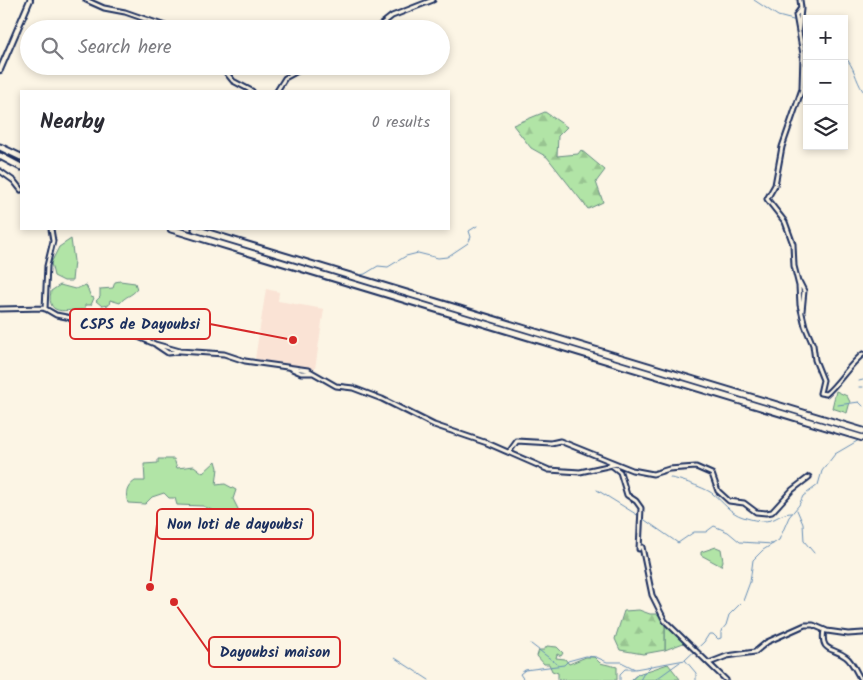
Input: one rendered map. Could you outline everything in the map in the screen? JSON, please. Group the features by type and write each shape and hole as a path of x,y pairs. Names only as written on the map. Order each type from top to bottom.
{"highway":[{"path":"0,146 20,156"},
{"path":"0,156 20,166"},
{"path":"174,230 863,438"},
{"path":"198,230 862,430"}],"street":[{"path":"21,20 30,0"},
{"path":"86,0 104,8 125,12 148,20"},
{"path":"387,20 392,16 433,0"},
{"path":"800,0 801,8 796,15 804,54 802,89 782,147 775,185 767,200 786,225 793,247 794,266 804,291 802,314 823,380 820,393 826,394 837,384 848,367 863,354"},
{"path":"0,70 20,23"},
{"path":"228,75 233,81 250,90"},
{"path":"278,90 285,78 290,75"},
{"path":"0,171 14,181 20,189"},
{"path":"46,309 47,266 53,241 51,230"},
{"path":"0,309 46,309 56,315 112,326 155,344 168,353 180,351 224,354 244,362 290,367 302,373 313,373 336,386 353,388 382,399 434,425 509,452 549,470 580,472 617,464"},
{"path":"509,452 517,441 546,443 560,441 632,470 653,474 669,469 693,467 709,471 715,477 718,492 729,501 744,503 756,512 766,513 773,511 792,490 809,477"},
{"path":"607,459 620,472 627,495 636,500 641,508 640,548 656,606 665,621 726,680"},
{"path":"709,663 727,656 755,652 766,642 805,625 813,625 824,630 848,634 863,633"},
{"path":"824,630 822,640 825,645 835,653 847,657 861,680"}],"shaded area":[{"path":"266,289 279,292 278,301 324,309 315,369 255,359"}],"green space":[{"path":"545,112 567,127 558,136 557,156 578,154 581,150 605,170 596,182 603,202 588,209 547,157 531,148 513,125"},
{"path":"71,239 74,261 72,281 64,281 54,276 51,263 59,247"},
{"path":"115,282 135,283 137,289 120,303 110,300 109,305 102,306 96,301 100,297 100,289 113,288"},
{"path":"60,285 75,289 86,285 91,297 94,298 91,305 85,305 85,310 61,311 56,309 52,306 50,300 51,291"},
{"path":"836,391 847,396 850,402 847,413 832,408"},
{"path":"158,459 174,459 177,468 194,466 203,473 216,461 218,468 216,485 225,484 236,490 233,499 241,515 231,519 203,506 177,505 175,498 169,498 164,493 152,497 145,504 128,503 128,488 135,481 145,481 144,464 158,463"},
{"path":"716,547 721,549 723,561 721,566 701,555 701,552"},
{"path":"639,610 650,614 661,614 665,621 665,650 643,654 620,650 615,639 624,611"},
{"path":"665,626 672,627 686,642 665,650"},
{"path":"547,646 557,647 563,653 561,656 557,654 556,658 565,659 569,664 586,657 594,657 600,663 617,667 617,680 558,680 558,673 552,671 549,664 544,664 537,656 539,650 544,650"},
{"path":"668,664 680,679 631,680 638,674"}],"waterway":[{"path":"754,0 778,16 797,21"},
{"path":"847,60 863,91"},
{"path":"355,276 365,274 378,266 388,267 406,256 418,253 438,258 447,257 468,243 471,237 469,231 477,226"},
{"path":"325,280 332,280"},
{"path":"859,381 863,380"},
{"path":"838,405 859,402 863,406"},
{"path":"524,680 520,674 525,670 564,665 568,661 586,656 596,657 607,662 621,662 635,669 685,660 704,642 709,634 713,634 718,639 721,638 721,631 726,625 729,615 743,601 750,582 753,560 763,550 779,540 789,517 799,505 803,496 818,485 822,471 835,454 859,440"},
{"path":"670,478 692,484 710,492 734,513 747,518 766,521 792,513"},
{"path":"597,490 639,516"},
{"path":"797,510 803,524 804,541 814,553"},
{"path":"642,518 678,543 694,532 706,532 714,526 728,532 740,542 773,544"},
{"path":"531,644 557,664"},
{"path":"395,658 429,680"},
{"path":"685,660 696,673 696,680"},
{"path":"655,680 680,662"},
{"path":"631,680 638,674 644,673 650,667"},
{"path":"620,680 620,674 625,669 634,669"},
{"path":"640,680 644,673"}],"place":[{"name":"CSPS de Dayoubsi","path":"293,340"},
{"name":"Non loti de dayoubsi","path":"150,587"},
{"name":"Dayoubsi maison","path":"174,602"}]}
